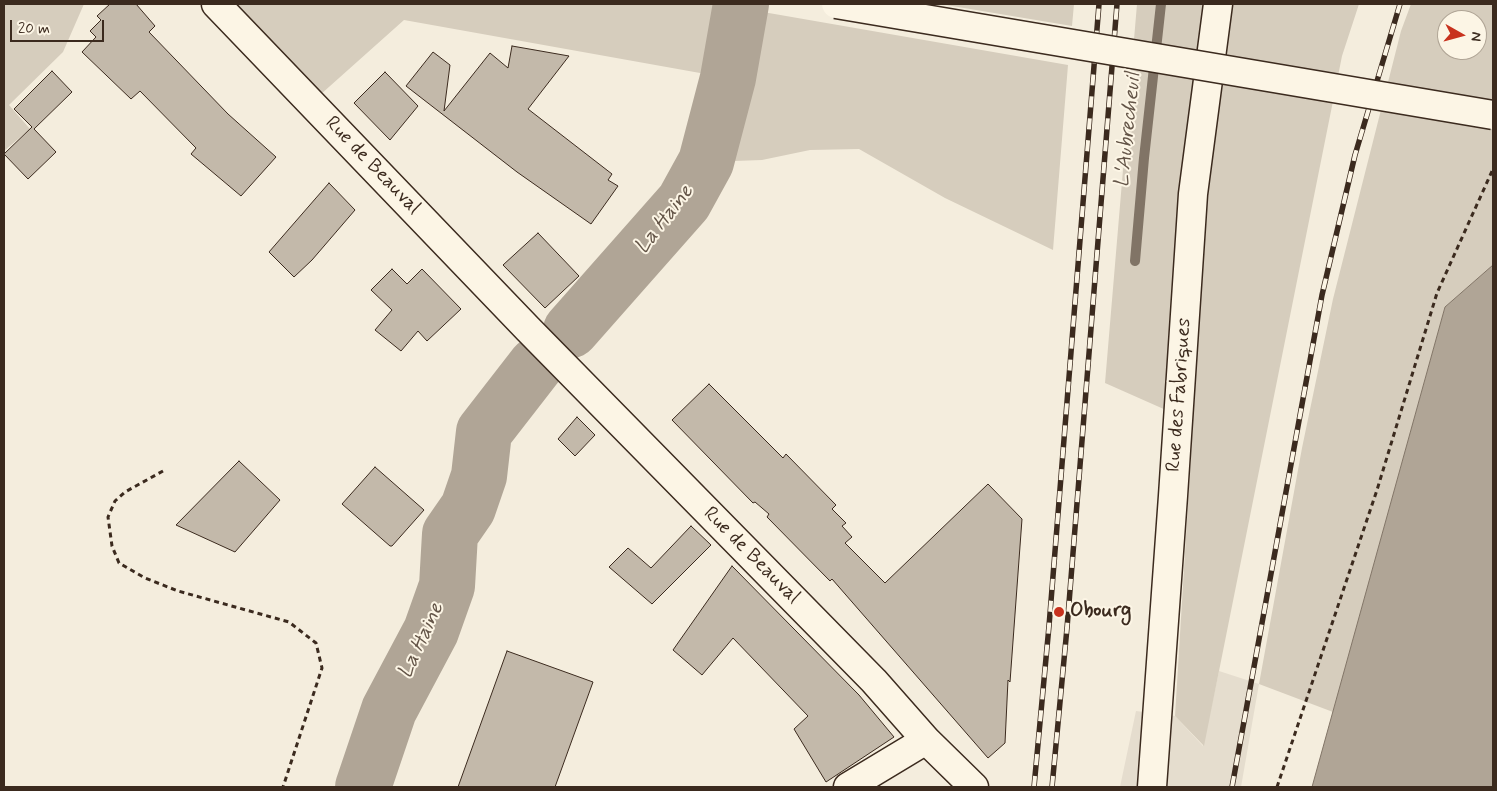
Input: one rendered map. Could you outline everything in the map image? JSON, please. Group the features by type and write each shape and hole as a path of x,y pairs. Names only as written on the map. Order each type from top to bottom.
{"street":[{"name":"Rue de Beauval","path":"216,4 528,329 868,674 926,740 974,787"},
{"path":"836,4 1493,115"},
{"name":"Rue des Fabriques","path":"1152,787 1192,194 1218,4"},
{"path":"848,787 926,740"}],"path":[{"path":"1277,787 1377,490 1437,293 1493,169"},
{"path":"163,471 125,492 115,501 108,517 112,546 119,563 145,578 178,591 289,622 316,643 322,668 283,787"}],"shaded area":[{"path":"4,4 84,4 63,52 9,105 30,129 4,151"},
{"path":"216,4 717,4 1068,65 1053,250 945,198 859,149 810,150 762,160 706,162 728,78 404,20 311,103"},
{"path":"940,4 1074,4 1072,26"},
{"path":"1137,4 1359,4 1342,56 1204,746 1175,716 1193,422 1105,383"},
{"path":"1411,4 1493,4 1493,265 1445,307 1333,712 1259,684 1302,448 1333,299 1401,31"},
{"path":"1493,265 1493,787 1312,787 1445,307"},
{"path":"1219,671 1259,684 1241,787 1120,787 1136,711 1175,716 1203,746"}],"building":[{"path":"110,4 136,4 155,26 149,32 228,114 276,157 241,196 191,154 196,148 140,91 131,99 82,52 96,37 90,31 101,20 97,16"},
{"path":"512,46 569,56 528,109 612,174 608,180 618,186 591,224 517,172 406,86 433,52 450,65 444,111 490,53 508,68"},
{"path":"52,71 72,92 34,129 56,152 28,179 4,154 32,127 14,109"},
{"path":"385,72 418,106 390,140 354,103"},
{"path":"329,183 355,210 312,260 294,277 269,252"},
{"path":"538,233 579,276 545,308 503,265"},
{"path":"392,269 407,284 422,269 461,309 427,341 418,331 401,351 375,330 392,310 371,290"},
{"path":"709,384 783,458 786,454 836,505 832,509 846,523 842,526 852,537 845,543 885,583 988,484 1022,519 1010,682 1008,680 1005,743 988,758 832,579 830,581 767,517 769,514 755,502 753,503 672,420"},
{"path":"577,417 595,435 575,456 558,439"},
{"path":"239,461 280,500 235,552 176,525"},
{"path":"375,467 424,510 392,546 342,504"},
{"path":"691,526 711,545 652,604 609,567 628,548 651,568"},
{"path":"732,566 859,695 894,737 826,782 794,729 808,716 733,638 702,675 673,650"},
{"path":"507,651 593,682 555,787 458,787"}],"waterway":[{"name":"La Haine","path":"571,330 684,202 706,162 728,78 741,4"},
{"name":"L'Aubrecheuil","path":"1135,261 1161,4"},
{"name":"La Haine","path":"363,787 389,710 431,631 447,586 450,534 468,508 479,476 484,432 536,365"}],"railway":[{"path":"1034,787 1049,626 1099,4"},
{"path":"1052,787 1067,628 1117,4"},
{"path":"1232,787 1322,295 1355,155 1400,4"}],"place":[{"name":"Obourg","path":"1059,612"}]}
